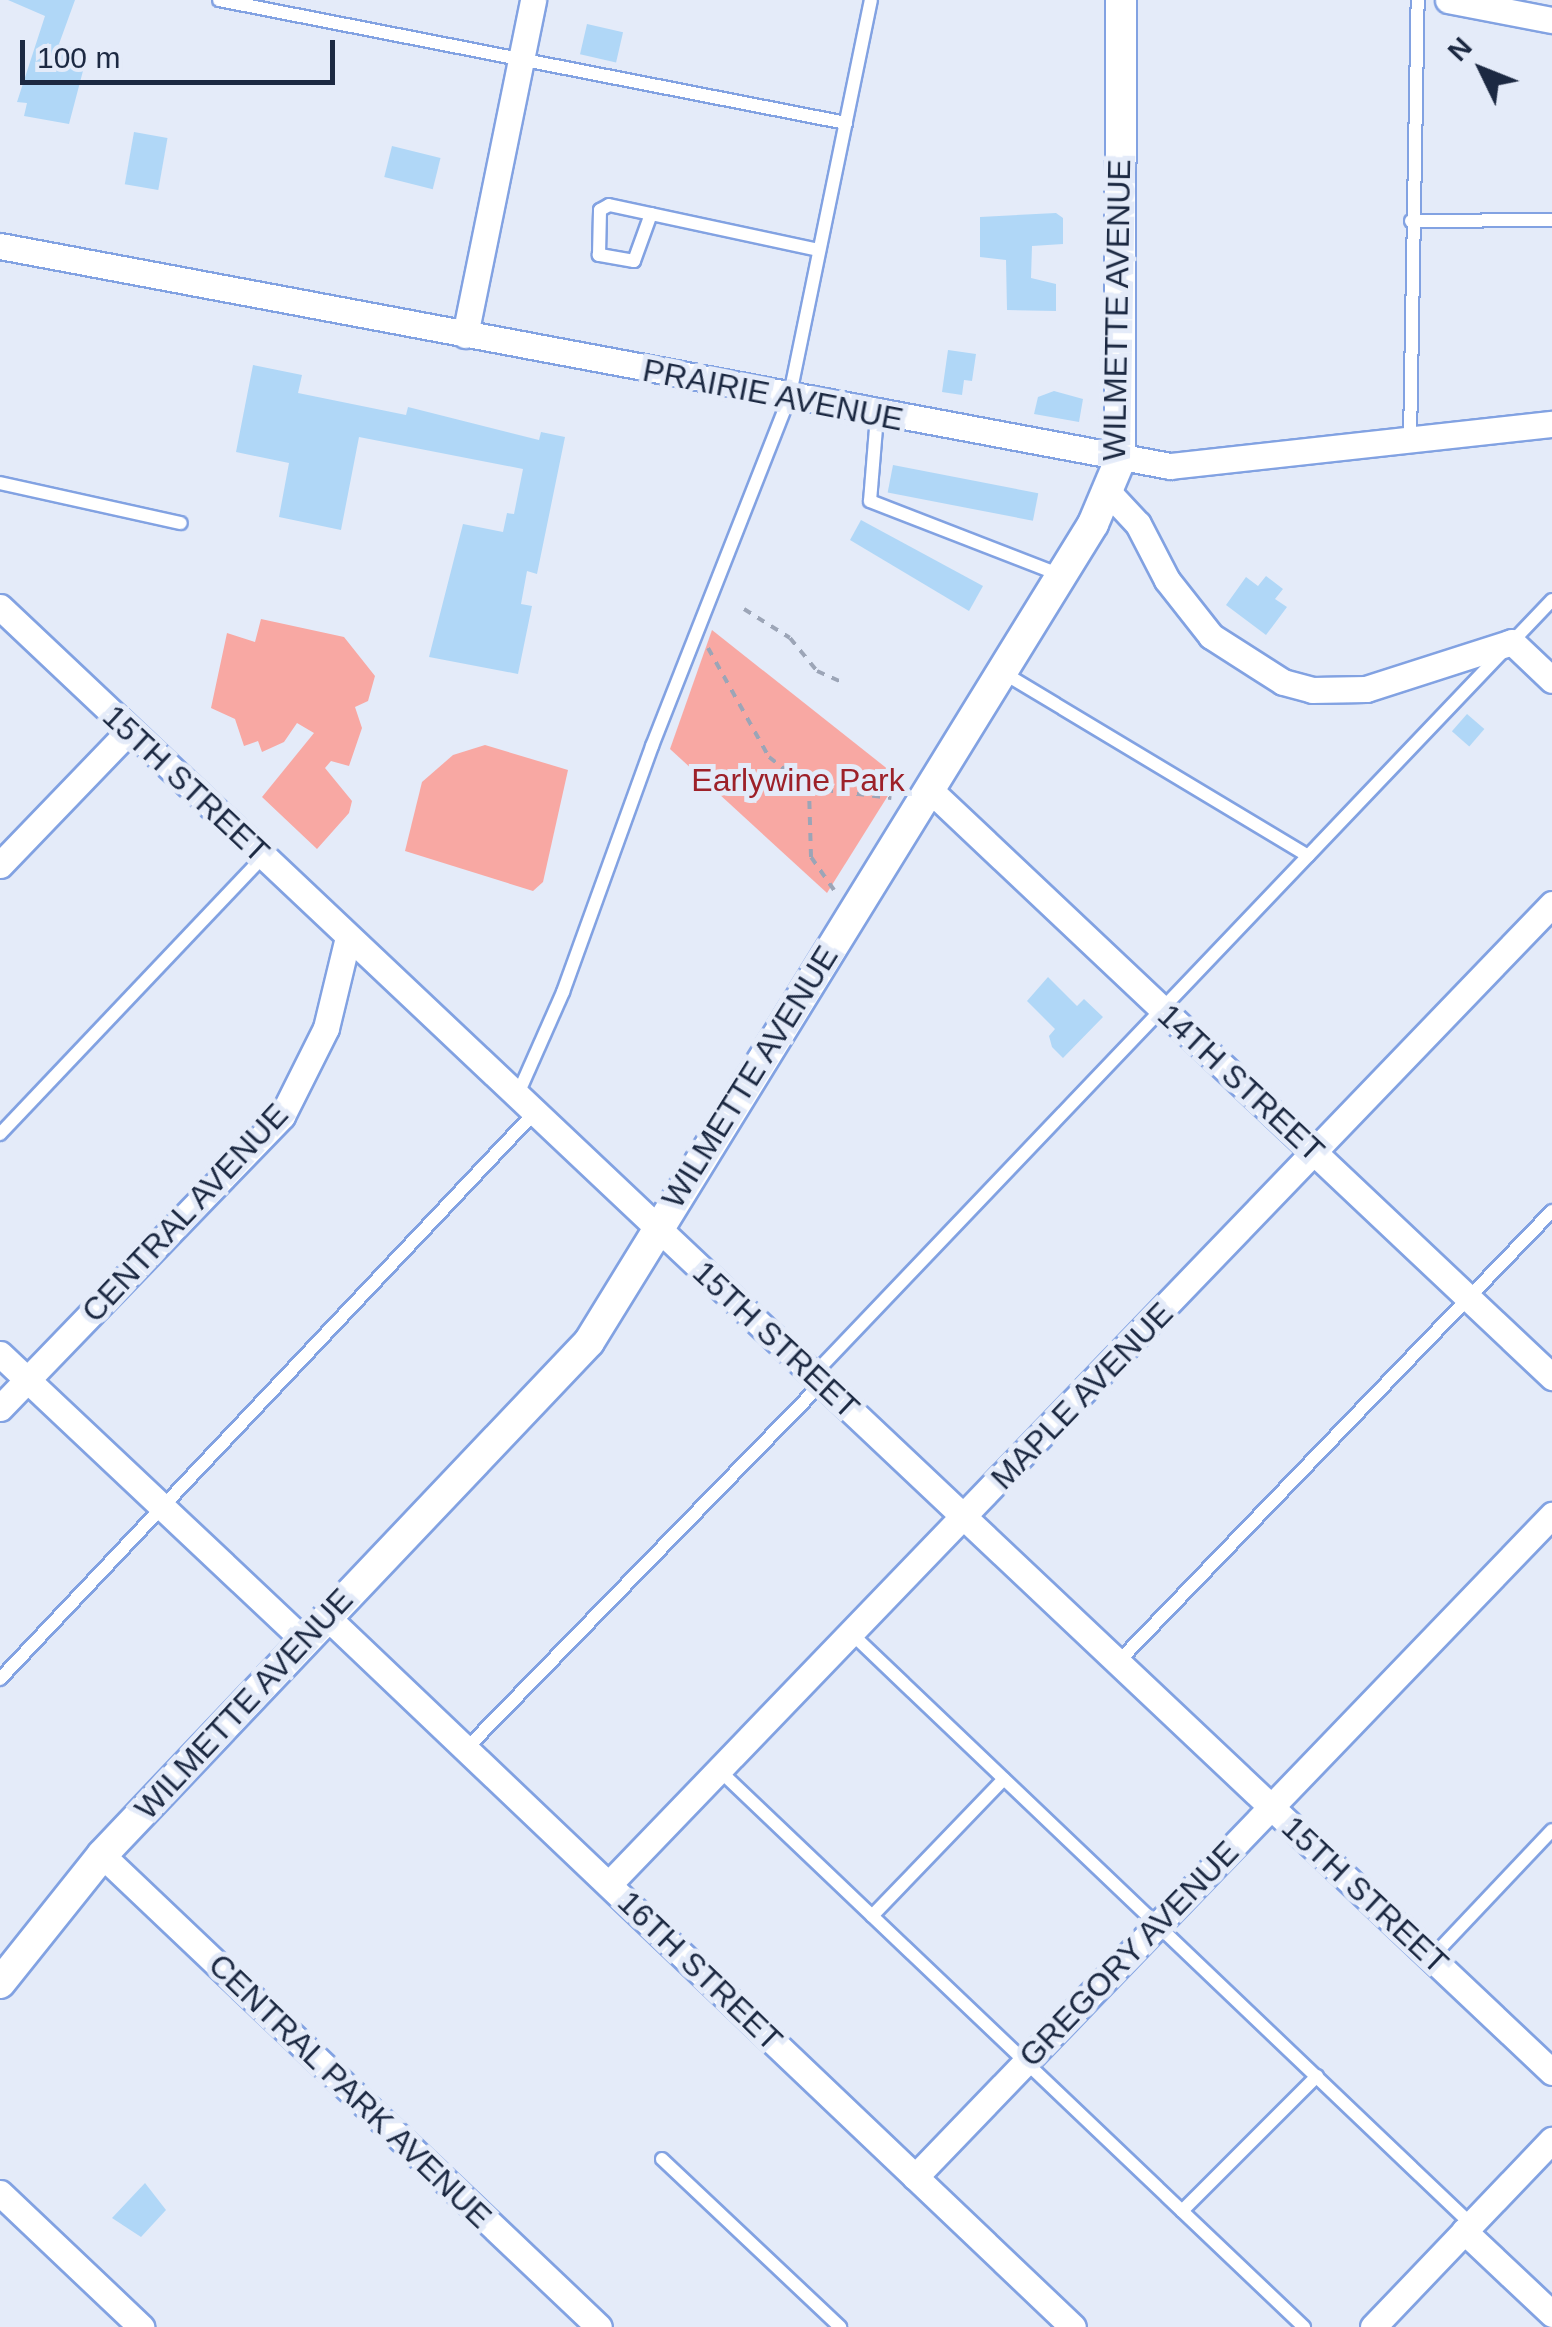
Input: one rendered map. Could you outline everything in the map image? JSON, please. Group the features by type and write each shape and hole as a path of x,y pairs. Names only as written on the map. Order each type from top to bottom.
{"street":[{"path":"465,335 533,0"},
{"name":"WILMETTE AVENUE","path":"0,1983 102,1855 326,1616 560,1378 589,1342 656,1227 1061,576 1108,492 1120,460 1121,0"},
{"path":"1448,0 1552,20"},
{"name":"PRAIRIE AVENUE","path":"0,246 877,416 1170,466 1552,424"},
{"path":"1108,492 1138,524 1168,580 1210,636 1283,682 1312,690 1366,689 1512,642 1552,680"},
{"name":"15TH STREET","path":"0,607 1552,2072"},
{"path":"0,865 129,731"},
{"name":"14TH STREET","path":"930,788 1552,1376"},
{"name":"MAPLE AVENUE","path":"608,1884 965,1518 1552,904"},
{"name":"CENTRAL AVENUE","path":"0,1408 282,1116 326,1028 348,937"},
{"path":"0,1354 304,1640"},
{"name":"GREGORY AVENUE","path":"915,2177 1552,1515"},
{"name":"16TH STREET","path":"326,1616 1073,2327"},
{"name":"CENTRAL PARK AVENUE","path":"102,1855 599,2327"},
{"path":"1373,2327 1552,2140"},
{"path":"0,2193 141,2327"},
{"path":"1468,2228 1552,2314"}],"lane":[{"path":"219,0 846,123"},
{"path":"0,1680 165,1509 526,1104 696,634 789,399 871,0"},
{"path":"1410,440 1418,0"},
{"path":"650,214 634,262 598,254 600,210 609,205 819,250"},
{"path":"1411,221 1552,220"},
{"path":"877,416 870,501 1061,576"},
{"path":"0,483 182,523"},
{"path":"466,1749 818,1379 1162,1008 1552,600"},
{"path":"1002,672 1308,856"},
{"path":"0,1134 263,857"},
{"path":"1118,1662 1552,1211"},
{"path":"852,1634 1317,2076 1468,2228"},
{"path":"719,1770 1304,2327"},
{"path":"872,1916 1004,1779"},
{"path":"1432,1958 1552,1830"},
{"path":"1182,2211 1317,2076"},
{"path":"662,2159 840,2327"}],"path":[{"path":"744,609 790,638 817,671 844,682"},
{"path":"696,634 770,758 809,788 892,798"},
{"path":"809,788 811,857 834,890"}],"green space":[{"path":"261,619 344,637 375,676 368,701 355,707 362,728 349,766 331,761 325,768 352,801 349,813 317,849 262,797 314,733 297,723 284,742 262,752 258,741 244,746 235,719 211,708 227,633 255,642"},
{"name":"Earlywine Park","path":"712,630 899,778 827,893 670,749"},
{"path":"485,745 568,770 543,882 533,891 405,851 422,782 453,755"}],"building":[{"path":"8,0 75,0 59,44 77,49 72,64 84,67 69,124 24,116 27,103 17,102 45,16"},
{"path":"587,24 623,32 616,63 580,54"},
{"path":"134,132 167,138 158,190 125,184"},
{"path":"392,146 441,158 433,189 384,177"},
{"path":"1056,213 1063,218 1063,244 1032,246 1031,278 1056,284 1056,311 1007,310 1006,260 980,257 980,217"},
{"path":"948,350 976,354 972,381 964,380 962,395 942,392"},
{"path":"253,365 302,375 298,393 406,415 408,407 539,440 541,432 565,437 537,574 527,571 521,604 532,606 518,674 429,657 463,524 503,532 507,513 514,514 523,469 359,437 341,530 279,517 289,463 236,452"},
{"path":"1054,391 1083,399 1079,422 1034,414 1038,397"},
{"path":"893,465 1038,493 1033,521 888,492"},
{"path":"861,520 983,586 969,611 850,540"},
{"path":"1266,576 1283,589 1275,599 1287,607 1266,635 1226,605 1246,577 1258,586"},
{"path":"1467,714 1484,729 1469,746 1452,731"},
{"path":"1048,977 1077,1006 1084,999 1103,1017 1063,1058 1052,1047 1049,1036 1055,1029 1027,1001"},
{"path":"145,2183 166,2210 141,2237 112,2218"}]}
